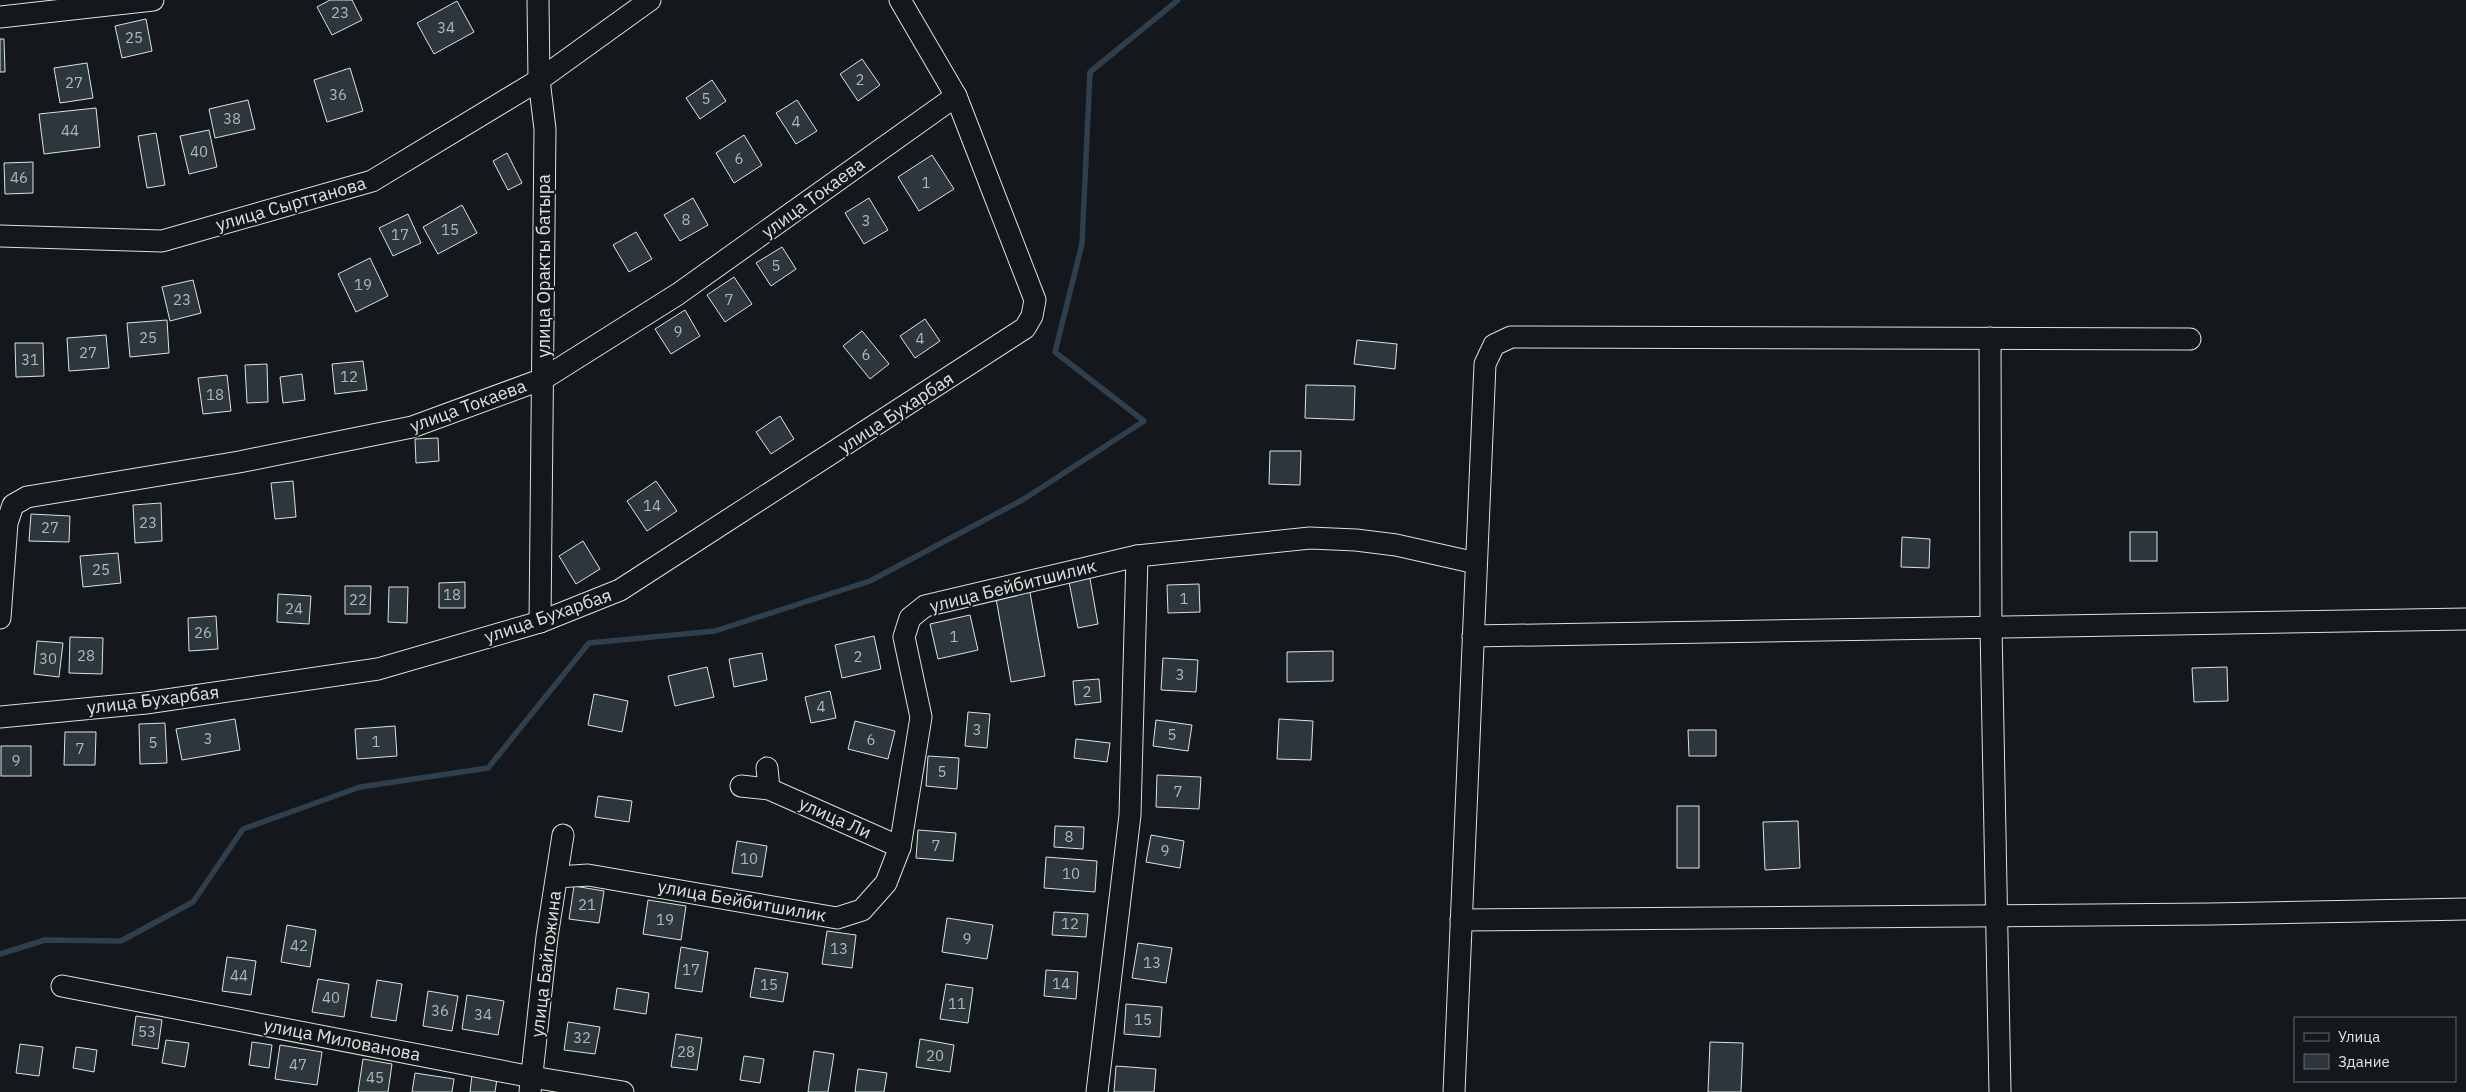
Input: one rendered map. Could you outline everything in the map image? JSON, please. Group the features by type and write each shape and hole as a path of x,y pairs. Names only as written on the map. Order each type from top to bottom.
{"street":[{"path":"6,11 153,0"},
{"name":"улица Оракты батыра","path":"538,0 539,80 545,129 540,622"},
{"name":"улица Сырттанова","path":"0,236 162,240 372,181 539,80 650,0"},
{"path":"900,0 956,96"},
{"name":"улица Бухарбая","path":"0,717 146,702 378,669 540,622 620,590 755,505 1025,328 1032,316 1035,300 956,96"},
{"name":"улица Токаева","path":"0,618 7,523 13,505 27,498 239,462 412,427 543,379 678,294 956,96"},
{"path":"1454,1092 1484,364 1494,345 1511,336 2190,339"},
{"path":"1990,338 1991,627 2000,1092"},
{"name":"улица Бейбитшилик","path":"557,877 588,875 837,918 862,910 886,883 900,847 921,717 904,637 910,618 925,606 1136,556 1310,538 1356,540 1396,545 1476,563"},
{"path":"1097,1092 1130,815 1136,556"},
{"path":"1473,636 2466,619"},
{"name":"улица Ли","path":"741,786 768,779 900,847"},
{"name":"улица Байгожина","path":"531,1084 547,937 562,835"},
{"path":"1461,920 2211,914 2466,909"},
{"name":"улица Милованова","path":"62,986 531,1084 623,1092"}],"building":[{"path":"330,0 352,0 362,20 332,35 317,7"},
{"path":"457,1 474,32 434,54 417,23"},
{"path":"146,19 152,51 122,58 115,26"},
{"path":"0,39 4,39 5,72 0,72"},
{"path":"862,59 880,85 858,101 840,74"},
{"path":"87,63 93,98 60,103 54,68"},
{"path":"350,68 363,111 327,122 314,80"},
{"path":"712,80 726,101 700,119 686,98"},
{"path":"248,100 255,129 215,138 209,109"},
{"path":"797,100 817,131 796,144 776,113"},
{"path":"96,108 100,147 44,154 39,114"},
{"path":"209,130 217,167 189,174 180,136"},
{"path":"156,133 165,185 147,188 138,136"},
{"path":"744,135 762,165 734,183 716,153"},
{"path":"507,153 522,183 508,190 493,161"},
{"path":"932,155 954,189 919,211 898,177"},
{"path":"33,162 33,193 5,194 4,163"},
{"path":"693,198 708,225 680,241 664,215"},
{"path":"869,198 888,230 864,244 845,213"},
{"path":"462,205 477,233 438,254 423,227"},
{"path":"408,214 421,243 393,256 379,228"},
{"path":"636,232 652,259 629,272 613,245"},
{"path":"782,247 796,269 771,286 756,263"},
{"path":"370,258 388,296 356,312 338,274"},
{"path":"734,277 752,304 725,322 707,295"},
{"path":"193,280 201,313 170,321 162,287"},
{"path":"685,310 700,336 671,354 655,329"},
{"path":"925,319 940,341 915,358 900,336"},
{"path":"167,320 169,353 130,357 127,323"},
{"path":"862,331 889,364 870,379 843,346"},
{"path":"106,335 109,368 69,371 67,338"},
{"path":"1357,340 1397,344 1395,369 1354,364"},
{"path":"15,343 43,343 44,376 16,377"},
{"path":"363,361 367,390 335,394 332,364"},
{"path":"267,364 268,402 247,403 245,365"},
{"path":"302,374 305,400 283,403 280,377"},
{"path":"227,375 231,411 203,414 198,378"},
{"path":"1306,385 1355,386 1354,420 1305,418"},
{"path":"780,416 794,439 771,454 756,432"},
{"path":"438,438 439,461 416,463 415,439"},
{"path":"1270,451 1301,451 1300,485 1269,484"},
{"path":"293,481 296,517 275,519 271,483"},
{"path":"656,481 677,511 647,531 627,501"},
{"path":"161,503 162,541 135,543 133,505"},
{"path":"31,514 70,516 69,542 29,541"},
{"path":"2130,532 2157,532 2157,561 2130,561"},
{"path":"1902,537 1930,539 1929,568 1901,567"},
{"path":"583,541 600,569 576,584 559,556"},
{"path":"118,553 121,583 83,587 80,556"},
{"path":"1089,573 1098,624 1078,628 1068,577"},
{"path":"465,582 465,608 439,608 439,583"},
{"path":"1199,584 1200,612 1168,613 1167,585"},
{"path":"345,586 371,586 370,614 345,614"},
{"path":"389,587 408,587 407,623 388,622"},
{"path":"1029,587 1045,676 1011,682 995,593"},
{"path":"278,594 311,596 309,624 277,622"},
{"path":"970,615 978,650 938,659 930,624"},
{"path":"216,616 218,649 189,651 188,618"},
{"path":"874,636 881,669 842,678 835,645"},
{"path":"70,637 103,638 102,674 69,673"},
{"path":"37,641 63,643 59,677 34,674"},
{"path":"1333,651 1333,681 1287,682 1287,652"},
{"path":"762,653 767,680 734,687 729,659"},
{"path":"1163,658 1198,660 1196,692 1161,690"},
{"path":"707,667 714,697 675,706 668,676"},
{"path":"2227,667 2228,701 2194,702 2192,668"},
{"path":"1099,679 1101,702 1075,705 1073,681"},
{"path":"830,691 836,718 811,723 805,697"},
{"path":"594,694 628,701 622,732 588,725"},
{"path":"968,712 990,714 987,748 965,746"},
{"path":"235,719 240,750 182,760 176,729"},
{"path":"1279,719 1313,721 1311,760 1277,759"},
{"path":"1156,720 1192,725 1188,751 1153,746"},
{"path":"855,721 895,731 888,759 848,749"},
{"path":"165,723 167,763 140,764 139,724"},
{"path":"395,726 397,756 357,759 355,729"},
{"path":"1688,730 1716,730 1716,756 1689,756"},
{"path":"65,732 96,732 95,765 64,765"},
{"path":"1076,739 1110,743 1107,762 1074,758"},
{"path":"1,746 31,746 31,776 1,776"},
{"path":"928,756 959,758 957,789 926,786"},
{"path":"1157,775 1201,777 1199,809 1156,807"},
{"path":"598,796 632,801 629,822 595,817"},
{"path":"1677,806 1699,806 1699,868 1677,868"},
{"path":"1798,821 1800,868 1765,870 1763,822"},
{"path":"1055,826 1084,827 1083,849 1054,847"},
{"path":"918,830 956,833 953,861 916,858"},
{"path":"1151,835 1184,841 1180,868 1146,862"},
{"path":"737,841 767,846 762,877 732,873"},
{"path":"1046,857 1097,861 1095,892 1044,888"},
{"path":"574,886 604,891 599,923 569,919"},
{"path":"648,900 686,906 681,940 643,934"},
{"path":"1054,912 1088,914 1086,937 1052,935"},
{"path":"947,918 993,925 987,959 942,952"},
{"path":"287,925 316,930 310,967 281,962"},
{"path":"827,931 856,935 852,968 822,964"},
{"path":"1138,943 1172,948 1166,983 1132,978"},
{"path":"681,947 708,952 702,992 675,988"},
{"path":"227,957 256,961 251,995 222,991"},
{"path":"755,968 788,973 783,1002 750,997"},
{"path":"1046,970 1078,972 1076,999 1044,996"},
{"path":"318,979 349,984 344,1017 312,1012"},
{"path":"377,980 402,984 396,1021 371,1017"},
{"path":"946,984 973,988 968,1023 940,1019"},
{"path":"617,988 649,993 646,1014 614,1009"},
{"path":"428,991 458,996 452,1031 423,1026"},
{"path":"467,995 504,1001 498,1035 462,1029"},
{"path":"1126,1004 1162,1007 1160,1037 1124,1034"},
{"path":"136,1016 162,1020 158,1049 132,1045"},
{"path":"568,1022 600,1027 595,1054 564,1050"},
{"path":"676,1034 702,1038 697,1070 671,1067"},
{"path":"920,1039 954,1045 950,1072 916,1067"},
{"path":"166,1040 189,1043 185,1067 162,1063"},
{"path":"252,1042 272,1045 269,1068 249,1065"},
{"path":"1710,1042 1743,1043 1741,1092 1708,1092"},
{"path":"20,1044 43,1047 39,1076 16,1073"},
{"path":"280,1045 322,1052 317,1085 275,1079"},
{"path":"76,1047 97,1050 94,1072 73,1068"},
{"path":"814,1051 834,1054 828,1092 808,1092"},
{"path":"744,1056 764,1059 760,1083 740,1080"},
{"path":"363,1059 392,1064 388,1092 358,1092"},
{"path":"1116,1066 1156,1069 1154,1092 1114,1092"},
{"path":"858,1069 887,1073 884,1092 855,1092"},
{"path":"415,1073 454,1079 452,1092 412,1092"},
{"path":"472,1075 497,1079 495,1092 470,1092"}],"waterway":[{"path":"0,954 45,940 121,941 193,902 243,829 360,787 488,768 589,643 715,631 870,581 1024,499 1144,421 1055,352 1082,244 1090,72 1178,0"}]}
